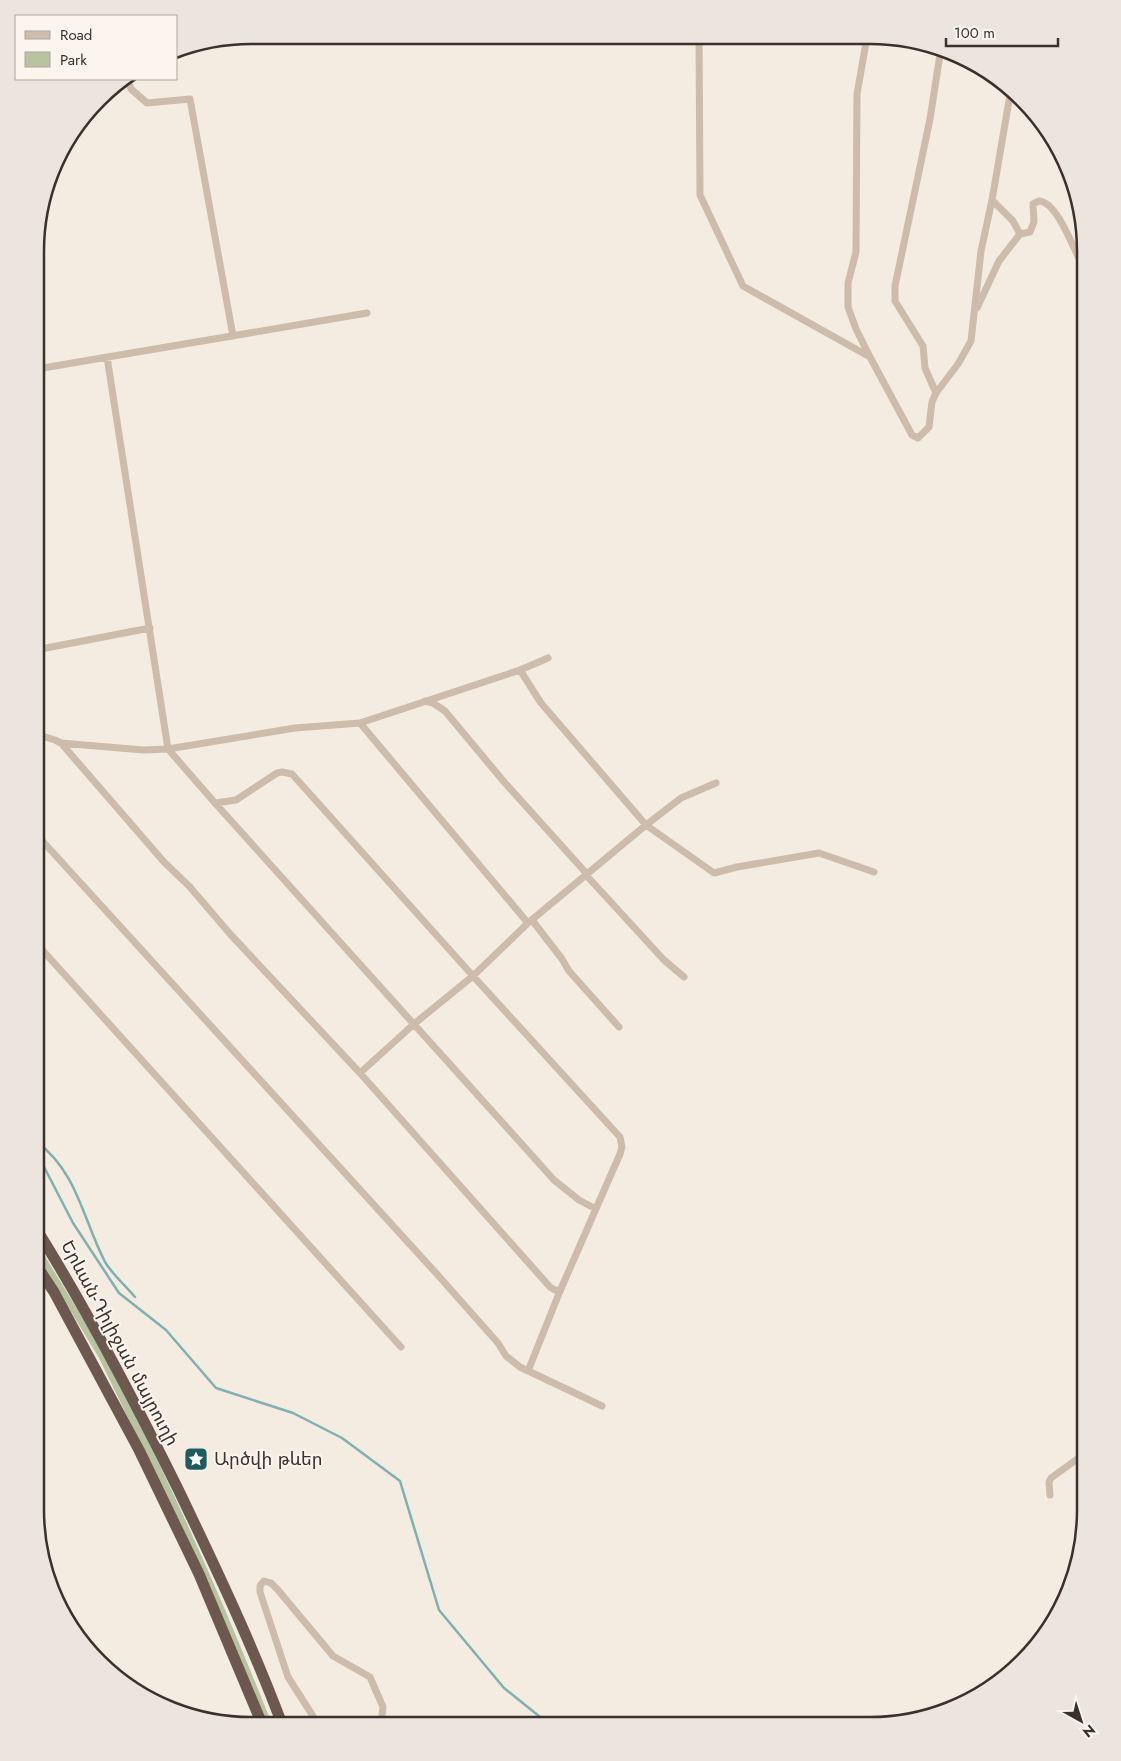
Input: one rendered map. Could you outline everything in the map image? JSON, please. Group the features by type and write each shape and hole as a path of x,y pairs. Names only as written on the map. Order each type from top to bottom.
{"highway":[{"name":"Երևան-Դիլիջան մայրուղի","path":"44,1241 70,1282 158,1449 216,1568 279,1717"},
{"name":"Երևան-Դիլիջան մայրուղի","path":"44,1277 54,1292 143,1459 200,1574 259,1717"}],"street":[{"path":"699,44 700,195 744,286 870,357"},
{"path":"866,44 857,94 856,252 848,283 848,306 856,329 870,357 912,435 918,438 929,427 932,402 936,393 958,364 971,341 981,251 1010,97"},
{"path":"936,393 925,368 923,346 895,301 895,286 930,119 940,56"},
{"path":"129,84 131,89 147,103 190,99 233,336"},
{"path":"992,200 1013,221 1020,234"},
{"path":"974,314 999,261 1020,234 1030,232 1034,204 1039,200 1045,202 1062,222 1077,253"},
{"path":"44,369 367,313"},
{"path":"107,358 168,749 554,1180 579,1200 596,1210"},
{"path":"44,648 150,628"},
{"path":"44,737 61,743 134,750 168,749 296,728 360,722 520,670 548,658"},
{"path":"520,670 541,703 646,825 714,873 737,867 820,853 874,872"},
{"path":"425,700 445,711 587,875 664,960 684,977"},
{"path":"360,722 562,959 569,971 619,1027"},
{"path":"61,743 164,862 189,886 231,935 360,1073 550,1287 560,1291"},
{"path":"215,803 236,800 277,773 292,774 620,1137 622,1147 620,1154 560,1291 528,1371"},
{"path":"360,1073 414,1024 473,976 530,922 646,825 681,798 716,782"},
{"path":"44,843 436,1273 498,1343 506,1356 520,1367 602,1406"},
{"path":"44,952 401,1347"},
{"path":"1050,1495 1049,1482 1051,1478 1077,1459"},
{"path":"314,1717 288,1677 260,1592 260,1586 264,1582 271,1583 278,1590 333,1656 370,1677 382,1707 381,1717"}],"green space":[{"path":"44,1255 104,1355 165,1476 238,1641 269,1717 263,1717 145,1453 99,1358 44,1267"}],"waterway":[{"path":"44,1148 61,1167 70,1181 105,1262 135,1297"},
{"path":"44,1167 73,1223 119,1293 166,1330 216,1388 293,1413 342,1438 400,1481 439,1610 504,1688 540,1717"}],"place":[{"name":"Արծվի թևեր","path":"196,1459"}]}
